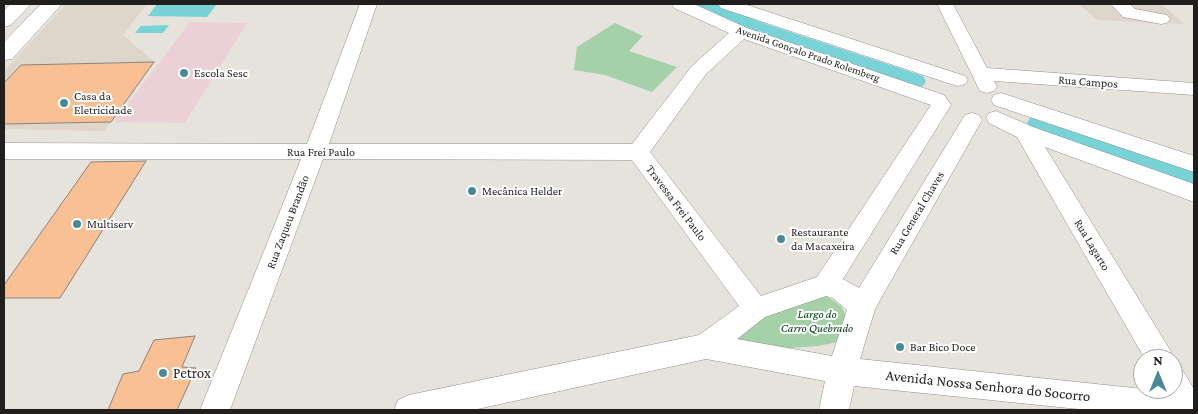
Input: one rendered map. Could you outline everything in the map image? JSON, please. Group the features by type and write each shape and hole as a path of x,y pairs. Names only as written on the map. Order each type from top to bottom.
{"main road":[{"path":"4,20 21,4"},
{"path":"4,54 52,4"}],"street":[{"name":"Rua Zaqueu Brandão","path":"215,410 315,152 368,4"},
{"name":"Avenida Gonçalo Prado Rolemberg","path":"680,4 742,32 939,102 954,114 972,120"},
{"name":"Avenida Gonçalo Prado Rolemberg","path":"727,4 958,80 992,95"},
{"path":"945,4 992,95 1025,132 1194,193"},
{"path":"1120,4 1130,13 1162,19"},
{"name":"Travessa Frei Paulo","path":"742,32 699,70 638,152 756,309"},
{"path":"826,285 939,102 936,92 939,85 947,81 958,80"},
{"name":"Rua Campos","path":"992,95 1194,89"},
{"path":"972,120 986,120 992,95"},
{"path":"992,95 1194,164"},
{"name":"Rua General Chaves","path":"842,371 862,306 972,120"},
{"name":"Rua Lagarto","path":"1025,132 1154,349"},
{"name":"Rua Frei Paulo","path":"4,151 638,152"},
{"path":"409,410 706,346 756,309 826,285 842,290 862,306"},
{"name":"Avenida Nossa Senhora do Socorro","path":"706,346 842,371 1191,408"},
{"path":"834,410 842,371"},
{"path":"1183,396 1191,408"}],"shaded area":[{"path":"66,4 147,4 123,35 154,62 104,131 4,129 4,71"},
{"path":"1078,4 1162,4 1184,24 1098,20"},
{"name":"Escola Sesc","path":"190,22 247,23 185,123 114,122"}],"green space":[{"path":"615,23 643,36 629,51 677,67 652,92 605,75 574,70 577,47"},
{"name":"Largo do Carro Quebrado","path":"813,295 828,297 841,306 845,314 846,326 837,342 818,346 790,348 751,345 731,341 762,318"}],"water":[{"path":"157,4 217,4 207,17 148,16"},
{"path":"169,25 163,33 135,33 141,26"}],"building":[{"name":"Casa da Eletricidade","path":"154,62 111,122 4,124 4,83 21,65"},
{"name":"Multiserv","path":"146,161 60,298 4,298 4,285 91,162"},
{"name":"Petrox","path":"195,336 182,367 196,368 177,410 108,410 123,374 139,371 154,340"}],"waterway":[{"path":"702,4 756,27 916,81"},
{"path":"1038,123 1194,179"}],"place":[{"name":"Escola Sesc","path":"184,73"},
{"name":"Casa da Eletricidade","path":"64,103"},
{"name":"Mecânica Helder","path":"472,191"},
{"name":"Multiserv","path":"77,224"},
{"name":"Restaurante da Macaxeira","path":"781,239"},
{"name":"Bar Bico Doce","path":"900,347"},
{"name":"Petrox","path":"163,373"}]}
